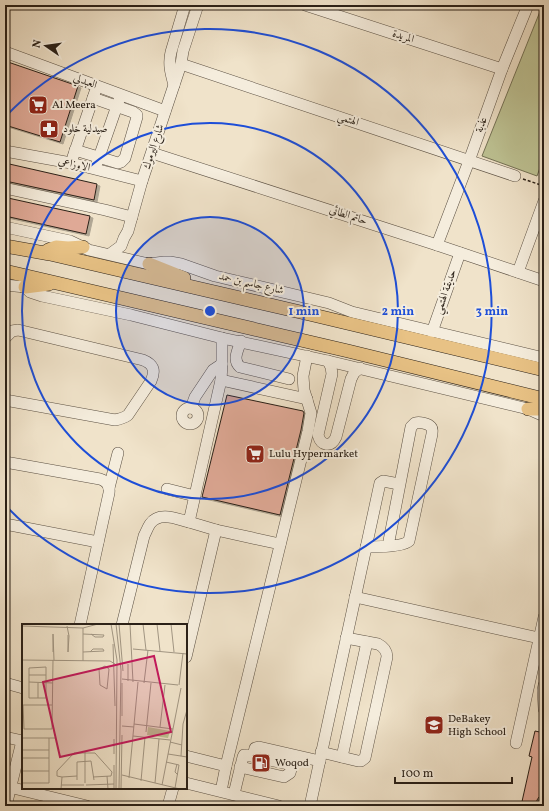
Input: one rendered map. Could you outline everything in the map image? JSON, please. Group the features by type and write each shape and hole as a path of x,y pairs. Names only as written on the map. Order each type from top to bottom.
{"main road":[{"name":"شارع جاسم بن حمد","path":"5,246 44,252 544,370"},
{"path":"44,252 53,247 83,247"},
{"path":"149,264 192,282 200,289"},
{"path":"5,271 348,351 544,399"},
{"path":"25,288 57,283"},
{"path":"528,409 544,409"}],"street":[{"path":"174,86 169,59 170,52 186,5"},
{"name":"شارع اليرموك","path":"128,231 142,181 181,64 183,51 198,5"},
{"name":"شارع اليرموك","path":"181,64 189,48 204,5"},
{"name":"المريدة","path":"305,5 502,69"},
{"name":"عذبة","path":"437,245 502,69 528,5"},
{"name":"العبدلي","path":"5,52 166,111"},
{"name":"الهتمي","path":"181,64 515,176"},
{"path":"71,163 97,86"},
{"path":"95,169 120,95"},
{"path":"75,150 118,162 125,158 138,117 136,112 93,98"},
{"name":"الاوزاعي","path":"5,151 71,163 142,181"},
{"name":"حاتم الطائي","path":"152,153 544,281"},
{"path":"9,189 132,217"},
{"path":"518,272 544,201"},
{"name":"شارع جاسم بن حمد","path":"5,227 70,241 89,250 149,264 164,262 181,264 215,276 329,302 352,312 544,358"},
{"path":"110,254 121,246 128,231"},
{"path":"128,231 128,250 136,261"},
{"name":"حديقة الهتمي","path":"432,332 460,253"},
{"path":"5,285 25,288 30,292 42,296 131,315 222,338 360,368 528,409 544,416"},
{"path":"5,338 12,331 18,330 149,363 153,368 154,374 128,415 115,420 5,400"},
{"path":"189,522 221,380 222,338"},
{"path":"241,341 235,360 240,368 289,379"},
{"path":"221,791 308,432 311,413 304,390 303,376 307,356"},
{"path":"328,361 332,374 318,435 319,441 323,444 334,442 336,438 351,379 354,373 360,368"},
{"path":"212,421 198,418 192,423 187,423 183,417 187,409 192,408 195,397 213,370 222,364"},
{"path":"258,364 303,376"},
{"path":"221,380 307,398"},
{"path":"366,547 379,548 406,544 410,539 432,434 431,427 429,425 418,422 411,428 388,546"},
{"path":"80,624 109,488 118,453"},
{"path":"5,462 102,480 107,483 109,488"},
{"path":"310,806 380,483 383,481 399,484"},
{"path":"167,489 195,496"},
{"path":"122,624 144,536 149,524 155,518 162,516 280,544"},
{"path":"5,524 98,542"},
{"path":"187,653 216,530"},
{"path":"355,597 539,638"},
{"path":"516,743 544,617"},
{"path":"234,794 244,755 294,760 321,756 342,757 360,761 365,758 387,653 382,646 378,644 346,638"},
{"path":"342,757 368,642"},
{"path":"5,683 22,688"},
{"path":"544,685 544,709"},
{"path":"5,737 22,741 8,786 6,806"},
{"path":"187,756 226,766"},
{"path":"240,767 284,777 290,773 294,760"},
{"path":"187,783 279,806"},
{"path":"8,786 87,806"},
{"path":"168,806 173,789"},
{"path":"543,806 544,802"}],"path":[{"path":"515,176 544,186"}],"green space":[{"path":"541,9 544,11 544,157 537,176 482,156"}],"building":[{"name":"Al Meera","path":"5,61 78,86 60,142 5,125"},
{"path":"5,163 97,184 94,200 5,182"},
{"path":"8,198 90,216 86,234 5,216"},
{"name":"Lulu Hypermarket","path":"227,395 303,411 304,413 280,515 202,497"},
{"path":"535,731 544,733 544,790 537,800 536,806 521,806 532,757 529,756"}],"place":[{"name":"Al Meera","path":"38,105"},
{"name":"صيدلية خلود","path":"49,129"},
{"name":"Lulu Hypermarket","path":"255,454"},
{"name":"DeBakey High School","path":"434,725"},
{"name":"Woqod","path":"261,763"}]}
